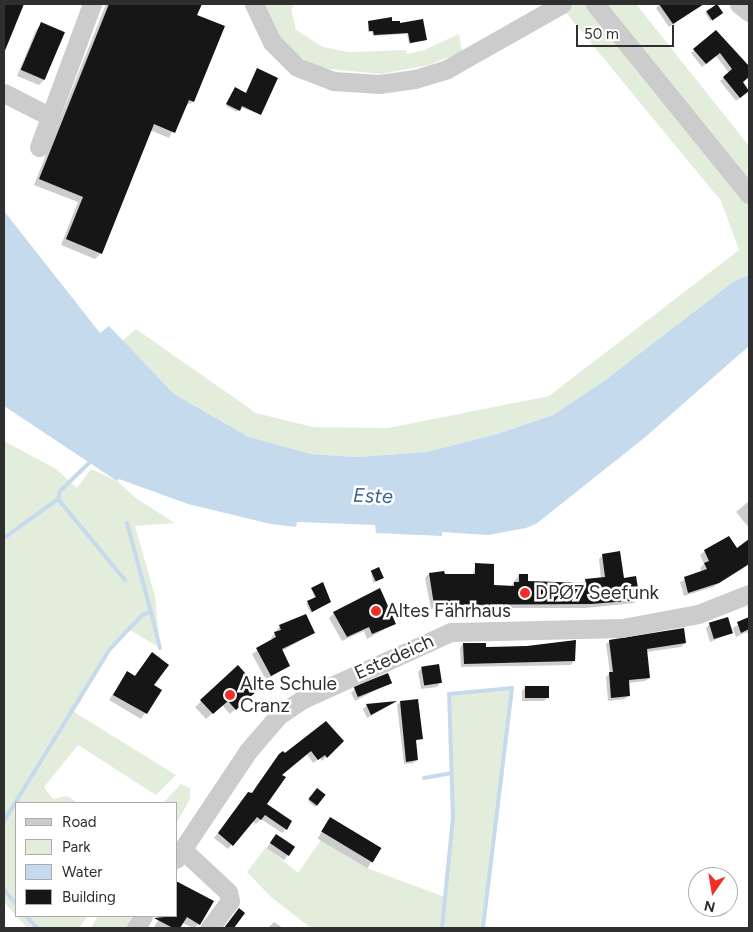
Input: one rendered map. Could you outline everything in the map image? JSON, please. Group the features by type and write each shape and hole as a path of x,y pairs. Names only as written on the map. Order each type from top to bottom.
{"street":[{"path":"39,148 92,4"},
{"path":"254,4 272,42 288,60 321,78 362,84 414,79 447,69 562,4"},
{"path":"595,4 749,194"},
{"path":"739,4 749,12"},
{"path":"4,93 51,117"},
{"name":"Estedeich","path":"179,854 248,751 279,715 303,698 451,632 471,629 556,632 622,628 698,614 749,594"},
{"path":"179,854 228,892 230,901 210,928"},
{"path":"136,928 142,917"}],"green space":[{"path":"260,4 295,4 291,9 296,30 323,47 348,52 406,50 407,54 422,51 459,34 462,52 429,65 381,74 319,68 300,57 271,29"},
{"path":"575,4 636,4 749,146 749,275 734,281 604,381 553,415 497,434 426,452 357,457 311,454 249,437 174,394 122,341 136,329 256,413 313,427 388,428 549,396 739,250 721,201 563,9"},
{"path":"4,441 56,469 77,488 91,469 117,481 137,499 175,523 135,526 155,596 160,648 130,630 113,646 74,712 176,775 156,795 78,745 44,787 53,799 67,796 76,802 15,802 15,915 4,902"},
{"path":"512,688 483,928 311,928 271,897 247,872 266,847 298,873 321,840 364,867 445,897 453,818 449,694"},
{"path":"181,784 190,788 190,799 178,820 178,802 164,802"},
{"path":"17,917 87,917 79,928 27,928"},
{"path":"97,917 131,917 128,928 91,928"}],"water":[{"name":"Este","path":"4,211 100,333 109,326 174,394 249,437 311,454 357,457 426,452 497,434 553,415 604,381 734,281 749,275 749,346 643,439 536,524 526,528 488,535 442,532 442,536 376,533 375,525 297,522 296,527 271,524 188,504 119,479 117,481 4,406"}],"building":[{"path":"4,4 24,4 4,53"},
{"path":"109,4 202,4 197,15 225,26 194,102 189,100 175,133 154,124 102,254 66,239 83,197 39,179"},
{"path":"659,4 704,4 673,24"},
{"path":"717,4 723,13 712,20 706,11"},
{"path":"392,17 392,21 400,21 400,23 423,19 427,40 410,43 408,33 374,35 373,31 369,31 368,21"},
{"path":"41,22 65,32 45,80 21,70"},
{"path":"716,30 749,66 749,77 743,82 749,91 740,98 723,77 732,69 720,53 706,64 693,49"},
{"path":"257,68 278,78 261,115 242,106 240,111 226,104 235,87 246,93"},
{"path":"729,536 737,548 749,539 749,564 719,583 688,593 684,577 707,569 704,563 709,561 704,550"},
{"path":"620,551 624,578 636,576 640,600 591,604 455,605 455,602 434,605 429,573 444,571 445,574 475,574 475,563 494,564 494,585 514,586 514,582 519,582 519,574 528,574 528,581 586,583 585,579 605,577 602,554"},
{"path":"379,567 384,578 376,582 371,571"},
{"path":"323,582 331,602 312,612 307,601 316,597 311,588"},
{"path":"380,588 396,624 372,634 369,627 347,637 333,612"},
{"path":"306,614 315,633 282,649 290,666 271,676 256,648 276,637 274,632 281,630 279,625"},
{"path":"728,617 733,633 714,639 709,623"},
{"path":"749,617 749,629 741,633 737,622"},
{"path":"684,628 686,643 647,649 650,678 629,680 630,696 611,698 609,672 613,672 609,640"},
{"path":"576,640 575,661 464,664 463,643 486,643 486,647 527,646"},
{"path":"152,652 169,665 154,685 162,690 147,714 113,695 127,671 135,676"},
{"path":"439,664 442,683 424,686 421,667"},
{"name":"Alte Schule Cranz","path":"238,665 259,689 236,710 228,701 213,714 200,700"},
{"path":"388,673 392,683 358,697 354,687"},
{"path":"525,686 549,686 549,698 525,698"},
{"path":"418,699 423,739 416,740 418,760 406,762 400,701"},
{"path":"397,701 371,715 366,704"},
{"path":"326,721 344,741 327,758 325,755 318,760 311,751 282,775 286,777 267,804 292,821 287,830 265,815 261,820 257,817 233,846 218,833 248,792 252,793 279,754 283,751 285,753"},
{"path":"317,788 326,795 317,806 308,799"},
{"path":"330,817 381,848 373,862 321,832"},
{"path":"276,834 295,847 289,856 270,843"},
{"path":"178,882 214,901 200,925 187,917 180,928 173,928 154,918 178,917"},
{"path":"239,908 245,913 234,928 224,928"}],"waterway":[{"path":"4,538 58,499 60,491 89,463"},
{"path":"58,499 125,580"},
{"path":"16,802 110,649 142,615 151,612 127,523"},
{"path":"151,612 160,648"},
{"path":"442,928 453,818 449,694 512,688 483,928"},
{"path":"424,778 451,773"},
{"path":"4,821 15,803"},
{"path":"4,890 15,903"},
{"path":"27,917 37,928"}],"place":[{"name":"DPØ7 Seefunk","path":"525,593"},
{"name":"Altes Fährhaus","path":"376,611"},
{"name":"Alte Schule Cranz","path":"230,695"}]}
